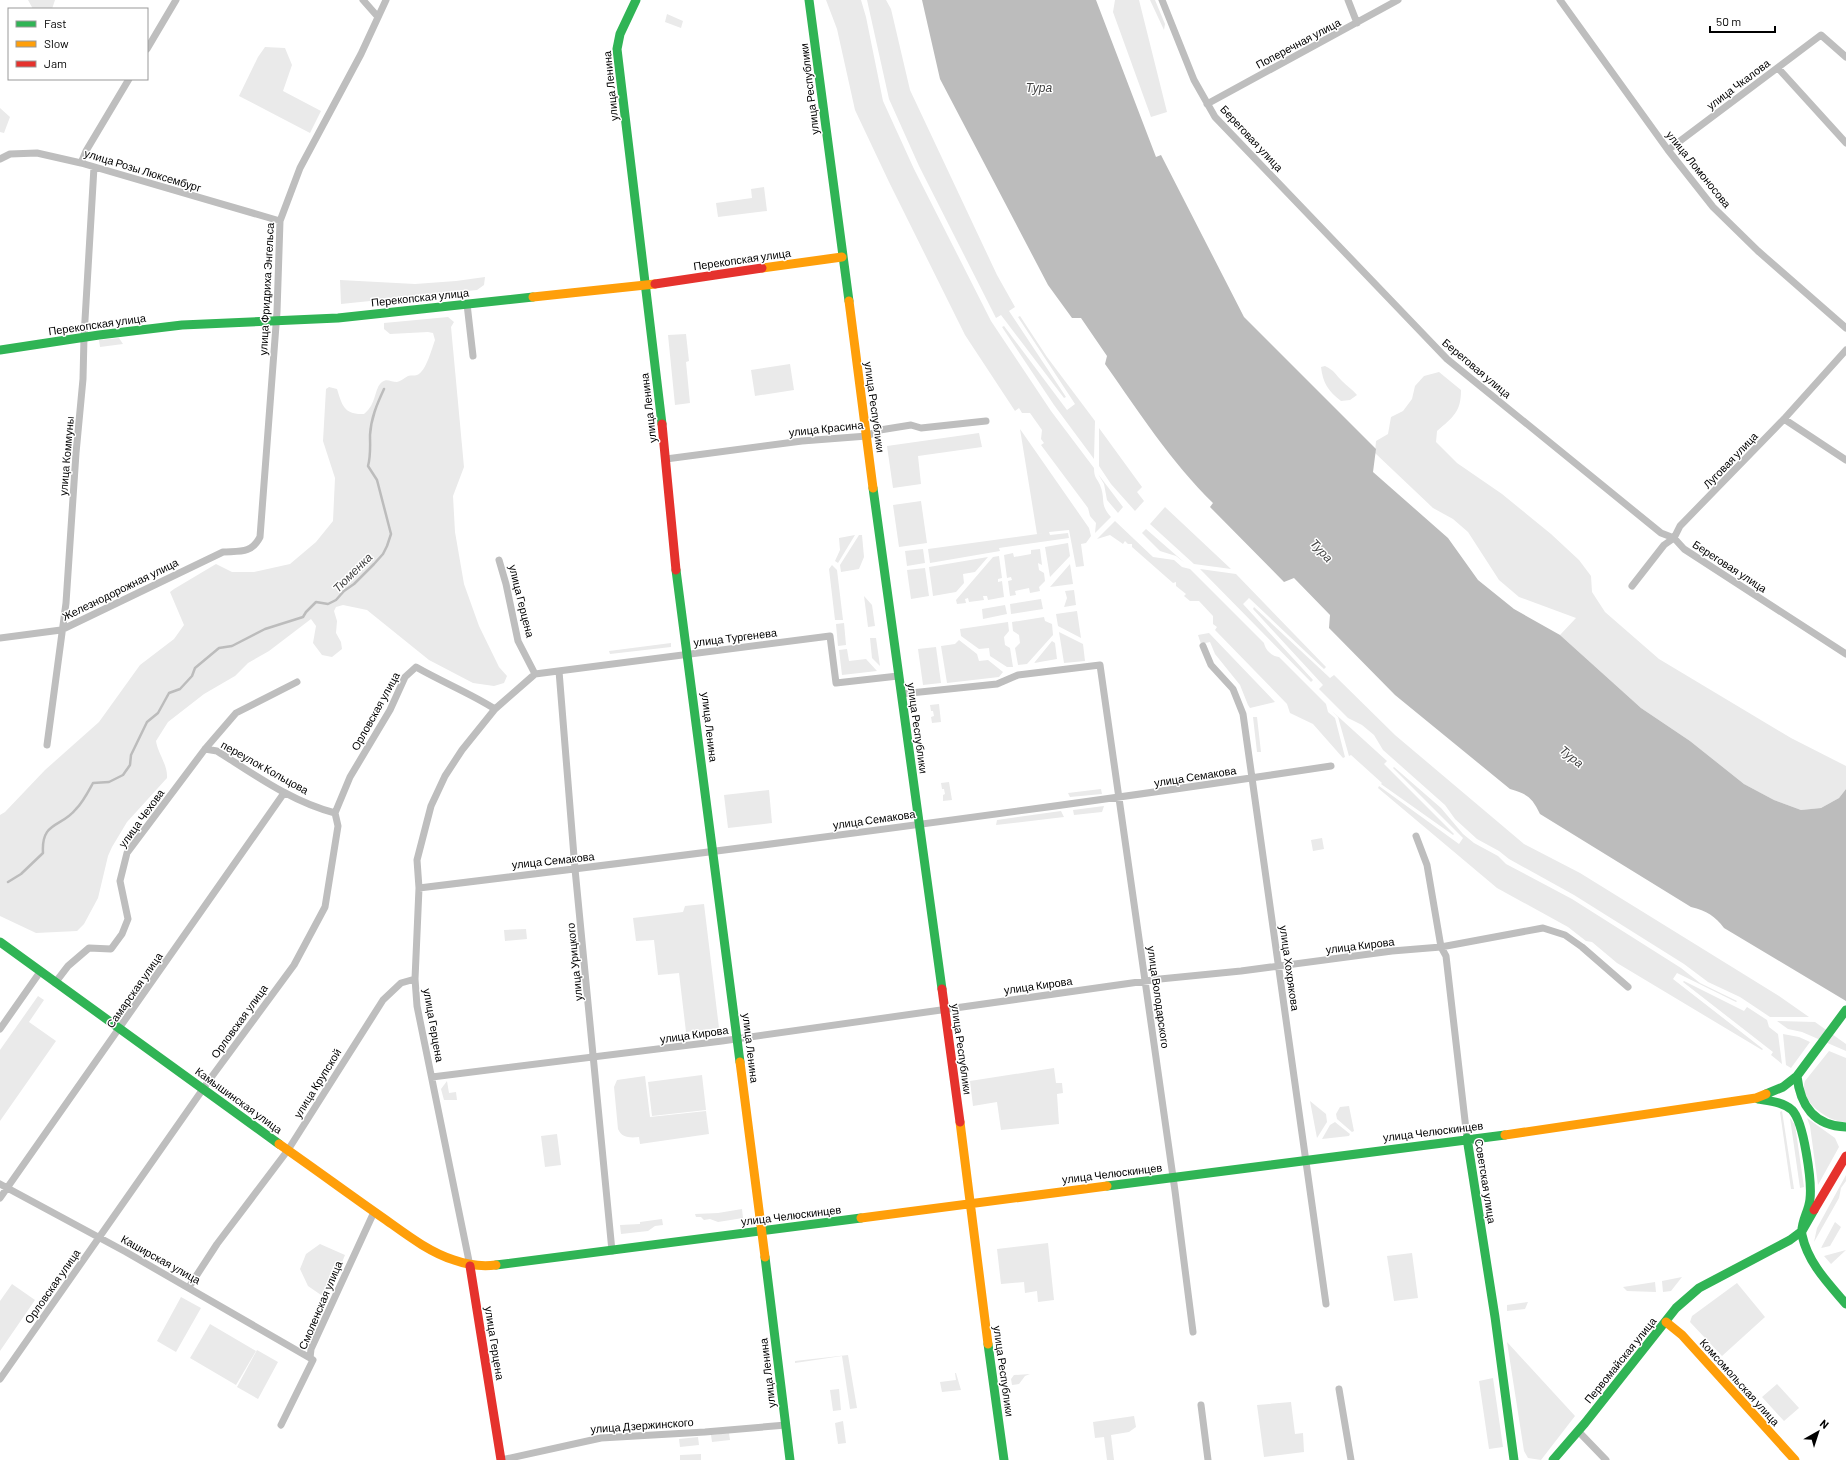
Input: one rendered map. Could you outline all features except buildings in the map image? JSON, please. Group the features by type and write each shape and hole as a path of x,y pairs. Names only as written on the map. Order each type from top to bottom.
{"main road":[{"name":"улица Ленина","path":"636,0 620,34 617,49 666,459 674,552 738,1039 790,1460"},
{"name":"улица Республики","path":"809,0 898,676 972,1204 985,1318 1004,1460"},
{"name":"Перекопская улица","path":"0,350 182,324 276,322 338,318 645,285 842,257"},
{"name":"Камышинская улица","path":"2,944 374,1212 434,1251 458,1263 470,1266"},
{"path":"1756,1098 1784,1087 1799,1075 1846,1010"},
{"path":"1799,1075 1798,1091 1804,1105 1822,1120 1837,1126 1846,1127"},
{"name":"улица Челюскинцев","path":"470,1266 495,1266 972,1204 1633,1117 1756,1098"},
{"path":"1756,1098 1776,1101 1786,1106 1798,1117 1801,1125 1810,1192 1808,1209 1802,1231 1809,1258 1846,1304"},
{"name":"Советская улица","path":"1467,1138 1495,1317 1514,1460"},
{"path":"1802,1231 1846,1156"},
{"name":"Первомайская улица","path":"1553,1460 1578,1432 1688,1296 1712,1280 1784,1243 1802,1231"},
{"name":"улица Герцена","path":"470,1266 501,1460"},
{"name":"Комсомольская улица","path":"1666,1322 1682,1335 1795,1460"}],"street":[{"path":"148,47 176,0"},
{"path":"363,0 378,17"},
{"name":"улица Фридриха Энгельса","path":"247,550 255,546 260,537 276,322 280,221 300,168 386,0"},
{"name":"Береговая улица","path":"1162,0 1194,80 1207,104 1219,121 1447,359 1661,533 1674,538 1684,549 1846,654"},
{"path":"1348,0 1356,23"},
{"name":"Поперечная улица","path":"1207,104 1398,0"},
{"name":"улица Ломоносова","path":"1560,0 1668,150 1713,207 1758,252 1846,328"},
{"name":"улица Чкалова","path":"1668,150 1821,35 1846,56"},
{"path":"1778,68 1846,143"},
{"path":"81,163 86,151 128,80"},
{"name":"улица Розы Люксембург","path":"0,159 10,154 37,153 81,163 280,221"},
{"name":"улица Коммуны","path":"47,745 61,630 66,603 76,452 83,379 94,167"},
{"path":"467,304 473,356"},
{"name":"Луговая улица","path":"1632,586 1664,545 1674,538 1680,526 1784,419 1846,350"},
{"path":"1784,419 1846,460"},
{"name":"улица Красина","path":"666,459 802,441 866,436 880,430 911,425 921,428 986,421"},
{"name":"Железнодорожная улица","path":"0,638 61,630 223,552 247,550"},
{"name":"улица Герцена","path":"470,1266 417,1006 415,979 419,888 417,860 431,806 445,776 462,750 496,709 534,674 518,641 506,584 499,560"},
{"name":"улица Тургенева","path":"534,674 688,653 830,636 836,684 898,676"},
{"name":"улица Хохрякова","path":"1203,646 1211,665 1233,689 1243,714 1326,1304"},
{"name":"улица Володарского","path":"901,694 997,684 1018,675 1100,665 1146,981 1193,1332"},
{"name":"Орловская улица","path":"0,1379 203,1089 294,965 325,907 338,826 335,814 350,777 390,710 405,677 416,667 438,680 482,700 496,709"},
{"name":"улица Урицкого","path":"559,671 575,869 612,1250"},
{"name":"улица Чехова","path":"55,983 68,966 89,948 111,949 122,934 128,919 120,881 127,853 206,750 236,713 297,682"},
{"name":"переулок Кольцова","path":"206,750 217,751 284,793 335,814"},
{"name":"улица Семакова","path":"419,888 714,852 1119,798 1331,766"},
{"name":"Самарская улица","path":"0,1198 284,793"},
{"name":"Советская улица","path":"1416,836 1426,865 1441,947 1446,956 1467,1138"},
{"name":"улица Кирова","path":"432,1077 738,1039 1146,981 1279,966 1392,951 1441,947 1543,928 1564,935 1582,947 1628,987"},
{"path":"0,1029 40,972"},
{"name":"улица Крупской","path":"189,1287 217,1244 288,1150 383,1000 401,983 415,979"},
{"name":"Каширская улица","path":"0,1184 189,1287 310,1358"},
{"name":"Смоленская улица","path":"281,1425 314,1360 310,1358 311,1349 374,1212"},
{"path":"1339,1389 1351,1460"},
{"path":"1202,1406 1208,1460"},
{"name":"улица Дзержинского","path":"501,1460 601,1438 705,1432 786,1425"},
{"path":"1578,1432 1606,1460"}],"shaded area":[{"path":"28,0 55,0 52,8 32,8"},
{"path":"826,0 861,0 866,17 883,101 914,169 991,321 1051,411 1094,468 1095,476 1102,490 1105,508 1111,517 1095,533 1096,523 1090,516 1088,508 1041,445 1044,443 1041,439 1042,430 1030,413 1022,413 1019,408 1015,411 965,335 855,110 837,29"},
{"path":"867,0 886,0 891,9 910,90 997,275 1015,307 1009,311 1066,397 1064,398 1001,315 996,318 919,166 889,99"},
{"path":"1115,0 1139,0 1167,112 1151,117 1113,12"},
{"path":"1150,0 1155,0 1165,24 1164,30"},
{"path":"667,14 683,21 681,28 665,22"},
{"path":"265,47 285,48 292,65 283,91 321,111 310,133 239,96 258,57"},
{"path":"0,108 10,117 4,133 0,132"},
{"path":"764,187 767,211 718,217 716,203 752,198 751,189"},
{"path":"485,277 484,285 477,290 341,304 340,280 415,284"},
{"path":"1020,316 1047,357 1095,421 1094,459 1054,405 1002,327 1004,326 1067,410 1075,404 1018,317"},
{"path":"448,317 454,322 451,327 464,467 453,496 455,532 464,584 479,626 499,667 507,676 504,683 494,686 473,683 429,660 367,610 343,605 336,607 334,611 337,621 336,633 341,642 342,649 332,657 322,655 313,643 316,626 311,619 269,651 248,663 235,676 204,694 168,722 156,741 166,769 167,778 127,822 112,847 108,856 98,898 84,924 77,931 36,933 0,916 0,815 5,812 45,770 99,722 140,665 174,639 184,625 170,592 216,564 232,572 254,572 290,564 316,542 333,521 335,478 323,441 326,389 329,387 337,389 342,404 348,411 357,414 364,414 371,406 379,385 382,382 387,380 397,382 408,376 420,373 426,365 435,340 433,333 428,332 390,334 384,329 384,323"},
{"path":"686,334 689,361 686,362 690,403 675,405 668,335"},
{"path":"119,338 123,344 100,347 99,340"},
{"path":"790,364 794,390 755,396 751,370"},
{"path":"1325,366 1333,371 1357,395 1350,400 1341,401 1336,397 1329,390 1323,378 1321,367"},
{"path":"1439,372 1461,390 1461,398 1455,414 1437,431 1436,442 1457,463 1502,494 1551,534 1579,560 1591,576 1592,592 1605,612 1659,659 1791,738 1846,766 1846,789 1839,798 1821,808 1801,810 1774,800 1744,784 1690,741 1641,708 1560,635 1576,618 1519,597 1499,580 1468,532 1453,519 1433,508 1375,453 1376,441 1388,434 1391,417 1403,411 1412,399 1415,386 1424,376"},
{"path":"1099,428 1142,487 1137,492 1144,501 1135,511 1111,484 1099,466"},
{"path":"1020,429 1089,528 1091,536 1086,543 1081,544 1084,566 1076,567 1069,530 1049,532 1050,535 1068,533 1069,538 999,548 1000,551 930,563 928,549 1045,533 1037,534"},
{"path":"979,433 982,447 918,456 921,484 893,488 887,446"},
{"path":"1098,474 1123,507 1118,513 1107,500 1104,484"},
{"path":"921,501 927,543 899,547 893,505"},
{"path":"1165,507 1231,569 1194,564 1150,524"},
{"path":"1115,521 1153,557 1174,560 1182,567 1190,569 1264,643 1269,652 1279,657 1326,704 1328,712 1335,718 1345,757 1343,758 1313,724 1290,713 1287,704 1215,630 1217,627 1213,624 1213,616 1199,601 1190,601 1184,596 1186,594 1176,586 1176,582 1173,583 1132,547 1132,544 1128,544 1125,541 1123,544 1110,535 1097,539"},
{"path":"1146,529 1185,563 1176,556 1160,551 1142,533"},
{"path":"855,535 838,563 835,561 840,550 839,538"},
{"path":"859,535 862,535 864,557 859,569 841,572 840,565"},
{"path":"1068,543 1070,556 1050,577 1045,547"},
{"path":"923,549 925,563 907,566 905,551"},
{"path":"1040,549 1042,565 1038,563 1039,570 1044,573 1045,581 1039,587 1040,591 1030,593 1029,588 1015,591 1016,595 1010,596 1008,581 1012,580 1011,577 1007,578 1004,555 1013,553 1014,557 1031,554 1031,550"},
{"path":"999,556 1002,578 998,579 998,582 1002,581 1004,597 988,600 987,596 983,596 984,600 969,602 968,598 965,599 966,603 957,604 956,600 993,557"},
{"path":"988,557 975,572 963,574 964,583 956,592 933,596 929,567"},
{"path":"1070,564 1073,584 1050,587"},
{"path":"832,565 837,570 843,620 835,620 829,569"},
{"path":"925,568 929,596 911,599 907,570"},
{"path":"1200,569 1236,574 1326,667 1324,669 1249,598 1243,604 1313,680 1311,682"},
{"path":"1074,590 1076,605 1064,607 1067,598 1065,591"},
{"path":"864,596 872,605 875,626 868,627"},
{"path":"1041,599 1043,609 1011,614 1010,604"},
{"path":"1005,605 1007,614 983,619 982,609"},
{"path":"1254,607 1330,678 1334,675 1395,735 1524,844 1580,873 1779,996 1809,1017 1770,1017 1740,997 1708,982 1684,964 1574,895 1509,859 1499,851 1477,839 1455,819 1445,805 1383,750 1374,735 1362,725 1348,718 1319,689 1323,685 1253,609"},
{"path":"1077,611 1081,638 1058,626 1056,614"},
{"path":"1044,617 1045,621 1052,624 1053,635 1027,664 1018,665 1015,648 1020,643 1019,635 1013,631 1012,622"},
{"path":"1008,622 1009,631 1004,637 1005,645 1010,648 1013,667 1007,667 990,656 989,648 979,649 961,636 960,629"},
{"path":"844,623 846,645 838,646 836,624"},
{"path":"1059,632 1083,644 1085,661 1064,663"},
{"path":"1209,633 1275,702 1250,708 1240,685 1215,654 1210,642 1201,644 1198,635"},
{"path":"870,638 876,638 880,666 872,658"},
{"path":"959,640 977,654 979,661 988,660 1003,672 999,677 947,683 941,646 955,644"},
{"path":"1052,641 1055,643 1057,659 1034,663"},
{"path":"671,643 671,647 610,654 609,651"},
{"path":"936,647 941,683 923,685 918,649"},
{"path":"847,649 849,661 866,659 877,671 842,675 839,650"},
{"path":"939,704 941,722 932,723 931,717 934,716 930,705"},
{"path":"1332,711 1387,761 1384,764 1454,834 1453,835 1381,784 1382,783 1351,755 1349,756 1338,717"},
{"path":"1253,717 1257,717 1261,752 1257,752"},
{"path":"1394,767 1441,808 1463,834 1474,843 1498,856 1506,864 1572,899 1681,968 1700,983 1737,1001 1736,1002 1677,973 1673,979 1763,1049 1762,1050 1617,963 1592,942 1586,941 1568,927 1497,888 1378,788 1379,786 1459,844 1463,838 1393,768"},
{"path":"949,782 952,800 943,801 943,795 945,794 941,783"},
{"path":"1101,789 1102,794 1070,797 1068,793"},
{"path":"769,790 772,823 728,828 724,795"},
{"path":"1104,806 1102,812 1074,815 1073,810"},
{"path":"1061,811 1064,817 996,825 997,820"},
{"path":"1322,838 1324,849 1313,851 1311,840"},
{"path":"704,904 719,1028 686,1032 679,973 658,975 654,940 636,941 633,918 683,912 685,906"},
{"path":"526,929 527,939 505,941 504,930"},
{"path":"1684,981 1744,1011 1747,1007 1767,1020 1769,1027 1778,1034 1782,1064 1771,1055 1773,1052 1683,982"},
{"path":"38,996 44,1000 29,1022 56,1041 0,1121 0,1050"},
{"path":"1777,1021 1815,1022 1846,1044 1846,1051 1802,1032 1788,1029"},
{"path":"1783,1034 1799,1037 1810,1042 1791,1068 1786,1065"},
{"path":"1829,1051 1846,1058 1846,1122 1831,1119 1816,1109 1806,1096 1804,1088 1805,1081"},
{"path":"1054,1068 1056,1083 1062,1083 1063,1093 1057,1094 1059,1124 1001,1130 997,1102 973,1106 970,1081"},
{"path":"702,1075 706,1110 652,1116 648,1082"},
{"path":"645,1076 650,1117 706,1111 709,1134 640,1144 639,1137 624,1136 618,1129 614,1087 617,1080"},
{"path":"447,1081 449,1093 456,1092 457,1100 444,1100 441,1089"},
{"path":"1310,1101 1326,1114 1327,1122 1317,1138"},
{"path":"1349,1106 1354,1131 1352,1132 1337,1119 1336,1114 1340,1107"},
{"path":"1782,1111 1794,1189 1791,1189 1780,1112"},
{"path":"1790,1118 1795,1125 1804,1187 1800,1188"},
{"path":"1807,1118 1835,1138 1839,1147 1818,1185 1810,1126"},
{"path":"1335,1122 1350,1134 1349,1136 1322,1139 1330,1125"},
{"path":"557,1134 561,1165 545,1167 541,1136"},
{"path":"1846,1175 1846,1181 1841,1188 1839,1198 1814,1242 1817,1228"},
{"path":"742,1209 743,1218 718,1222 710,1219 704,1220 701,1217 696,1217 695,1214 718,1213"},
{"path":"662,1219 663,1225 655,1226 648,1231 621,1234 620,1225 640,1224 640,1222"},
{"path":"1835,1222 1841,1227 1830,1246 1821,1248"},
{"path":"1048,1243 1054,1300 1038,1302 1037,1291 1025,1293 1024,1282 1001,1284 997,1249"},
{"path":"320,1244 345,1255 331,1289 321,1295 308,1286 300,1269 306,1254"},
{"path":"1846,1250 1831,1264 1824,1256"},
{"path":"1412,1253 1418,1298 1394,1301 1387,1256"},
{"path":"1682,1277 1671,1291 1663,1292 1662,1281"},
{"path":"1655,1282 1656,1292 1627,1291 1623,1287"},
{"path":"1737,1283 1765,1317 1722,1356 1690,1322 1692,1316"},
{"path":"12,1284 35,1300 0,1351 0,1301"},
{"path":"181,1297 201,1308 176,1352 157,1341"},
{"path":"1528,1302 1525,1309 1507,1311 1507,1305"},
{"path":"210,1324 256,1351 236,1385 190,1358"},
{"path":"1507,1342 1575,1416 1541,1460 1528,1458 1524,1451"},
{"path":"257,1350 278,1362 258,1399 237,1387"},
{"path":"848,1355 857,1408 850,1409 842,1356 795,1363 795,1361"},
{"path":"955,1373 961,1390 942,1392 940,1382 956,1380"},
{"path":"1030,1374 1025,1376 1019,1384 1012,1385 1011,1379 1014,1375"},
{"path":"1493,1378 1503,1447 1489,1449 1479,1381"},
{"path":"1777,1384 1799,1408 1784,1421 1762,1397"},
{"path":"839,1389 841,1410 833,1411 830,1390"},
{"path":"1291,1402 1295,1434 1303,1433 1304,1452 1264,1457 1257,1405"},
{"path":"1134,1416 1136,1427 1129,1432 1111,1435 1114,1460 1107,1460 1104,1437 1095,1438 1093,1422"},
{"path":"843,1421 846,1443 838,1444 835,1423"},
{"path":"729,1433 730,1440 712,1442 711,1435"},
{"path":"698,1437 699,1445 680,1447 679,1439"},
{"path":"701,1454 701,1460 680,1460 680,1455"}],"water":[{"name":"Тура","path":"922,0 1096,0 1156,157 1161,155 1244,317 1376,449 1373,472 1448,538 1478,580 1514,609 1560,635 1641,708 1690,741 1744,784 1774,800 1801,810 1821,808 1839,798 1846,789 1846,1001 1724,928 1710,914 1691,907 1540,814 1528,797 1510,789 1395,695 1329,628 1330,615 1294,578 1284,582 1210,507 1213,503 1169,454 1105,364 1107,356 1081,318 1072,318 1048,285 940,79"}],"waterway":[{"name":"Тюменка","path":"8,882 21,874 43,853 45,835 53,826 70,815 76,809 93,783 109,782 123,775 130,765 131,755 147,722 158,713 169,693 180,689 192,676 195,668 219,648 232,646 265,629 303,617 316,602 328,604 336,600 383,554 391,534 377,480 368,466 373,417 384,389"}],"traffic: fast":[{"path":"636,0 620,34 617,49 662,424"},
{"path":"809,0 849,301"},
{"path":"0,350 99,335 182,325 338,318 533,297"},
{"path":"873,488 942,989"},
{"path":"676,570 740,1062"},
{"path":"0,942 279,1144"},
{"path":"1766,1094 1783,1087 1797,1076 1846,1010"},
{"path":"1797,1076 1801,1096 1805,1105 1811,1112 1825,1123 1846,1127"},
{"path":"1758,1099 1785,1105 1792,1110 1796,1117 1803,1139 1810,1180 1810,1199 1802,1226 1802,1235 1814,1264 1846,1304"},
{"path":"1107,1186 1505,1135"},
{"path":"1467,1138 1495,1317 1514,1460"},
{"path":"1553,1460 1585,1423 1676,1308 1699,1288 1790,1240 1802,1231 1814,1210"},
{"path":"496,1265 861,1218"},
{"path":"765,1257 790,1460"},
{"path":"988,1344 1004,1460"}],"traffic: slow":[{"path":"762,268 842,257"},
{"path":"533,297 655,284"},
{"path":"849,301 873,488"},
{"path":"740,1062 765,1257"},
{"path":"1505,1135 1756,1098 1766,1094"},
{"path":"960,1122 988,1344"},
{"path":"279,1144 418,1243 445,1257 464,1263 480,1266 496,1265"},
{"path":"861,1218 1107,1186"},
{"path":"1666,1322 1682,1335 1795,1460"}],"traffic: jam":[{"path":"655,284 762,268"},
{"path":"662,424 676,570"},
{"path":"942,989 960,1122"},
{"path":"1814,1210 1846,1156"},
{"path":"470,1266 501,1460"}]}
